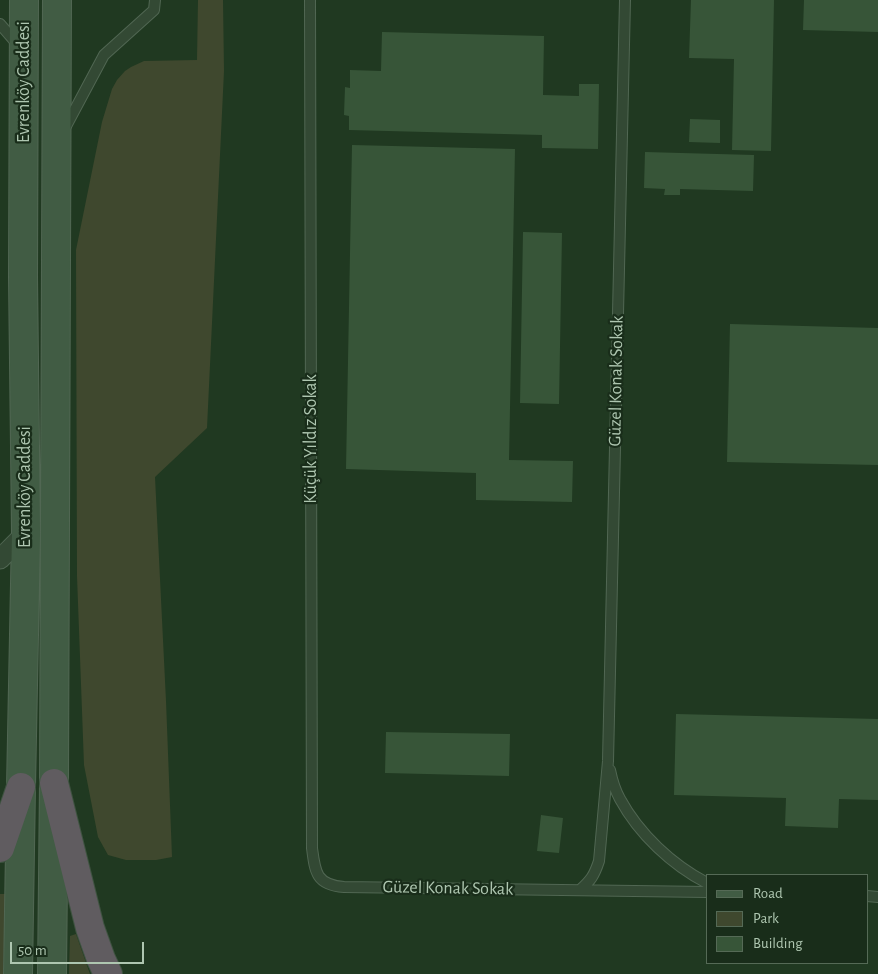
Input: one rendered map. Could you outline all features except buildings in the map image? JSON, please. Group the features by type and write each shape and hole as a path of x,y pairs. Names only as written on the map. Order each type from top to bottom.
{"highway":[{"path":"54,783 90,928 108,974"},
{"path":"0,848 21,787"}],"main road":[{"name":"Evrenköy Caddesi","path":"18,974 26,533 23,277 24,0"},
{"name":"Evrenköy Caddesi","path":"52,974 57,0"}],"street":[{"path":"0,559 26,533"}],"lane":[{"path":"57,144 104,55 154,10 155,0"},
{"name":"Küçük Yıldız Sokak","path":"310,0 312,848 316,869 320,878"},
{"name":"Güzel Konak Sokak","path":"580,890 595,874 599,861 608,761 625,0"},
{"path":"0,24 24,51"},
{"name":"Güzel Konak Sokak","path":"608,761 620,798 637,825 670,859 706,882"},
{"name":"Güzel Konak Sokak","path":"320,878 326,884 344,887 706,892"}],"green space":[{"path":"198,0 223,0 224,71 207,428 155,477 172,857 156,860 126,860 108,855 98,837 84,765 77,576 76,250 102,122 112,89 125,71 144,61 197,60"},
{"path":"0,894 6,894 3,974 0,974"},
{"path":"76,934 90,974 69,974 70,936"}]}
